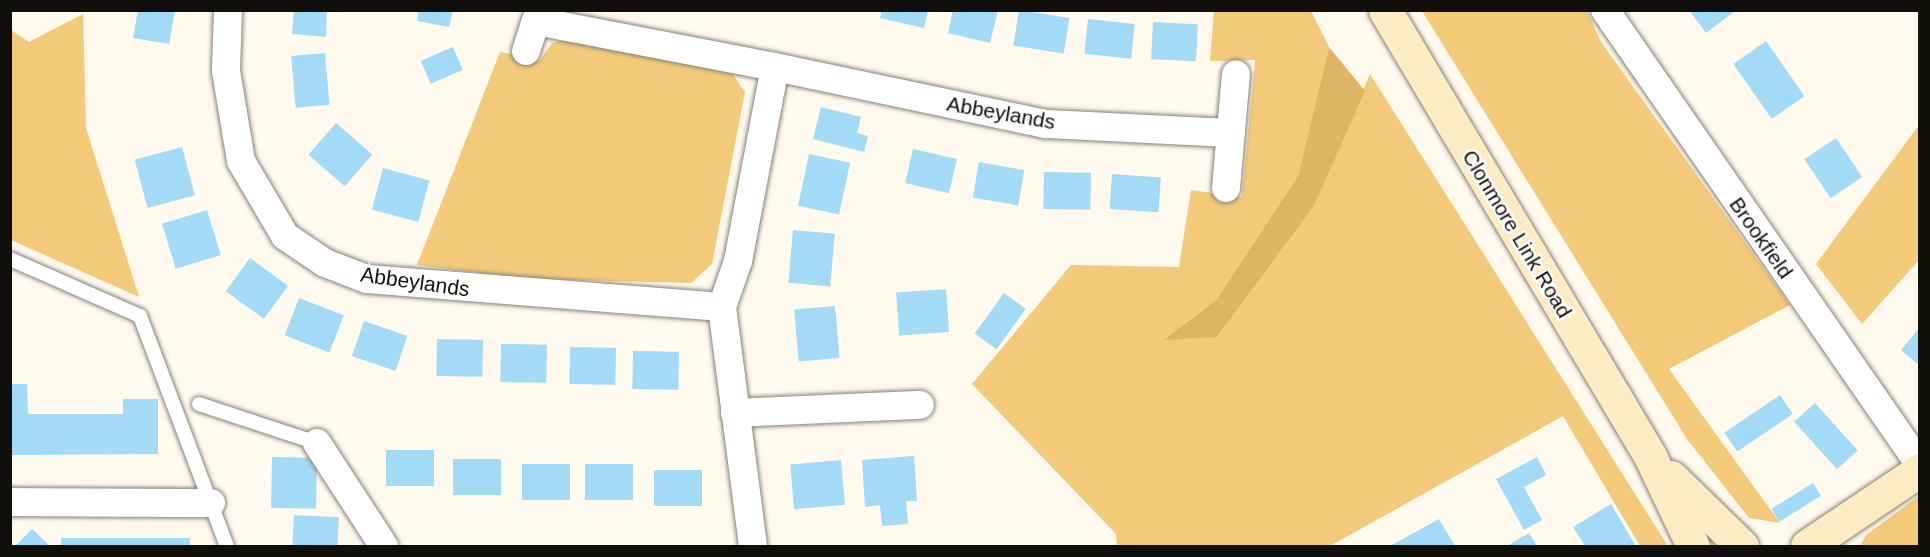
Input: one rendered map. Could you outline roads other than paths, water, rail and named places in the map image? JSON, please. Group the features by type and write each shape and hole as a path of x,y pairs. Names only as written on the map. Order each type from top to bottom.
{"main road":[{"name":"Clonmore Link Road","path":"1385,10 1650,456 1693,546"},
{"name":"Clonmore Link Road","path":"1650,456 1742,546"},
{"path":"1807,546 1920,470"}],"street":[{"name":"Abbeylands","path":"228,10 226,71 241,161 285,236 325,263 367,279 722,307"},
{"name":"Brookfield","path":"1605,10 1920,465"},
{"name":"Abbeylands","path":"526,51 536,21 775,67 1046,124 1231,133"},
{"path":"753,546 722,307 738,261 775,67"},
{"path":"1226,188 1236,74"},
{"path":"735,413 920,405"},
{"path":"316,443 384,546"},
{"path":"10,502 211,503"}],"lane":[{"path":"10,259 140,316 227,546"},
{"path":"199,404 316,443"}]}
